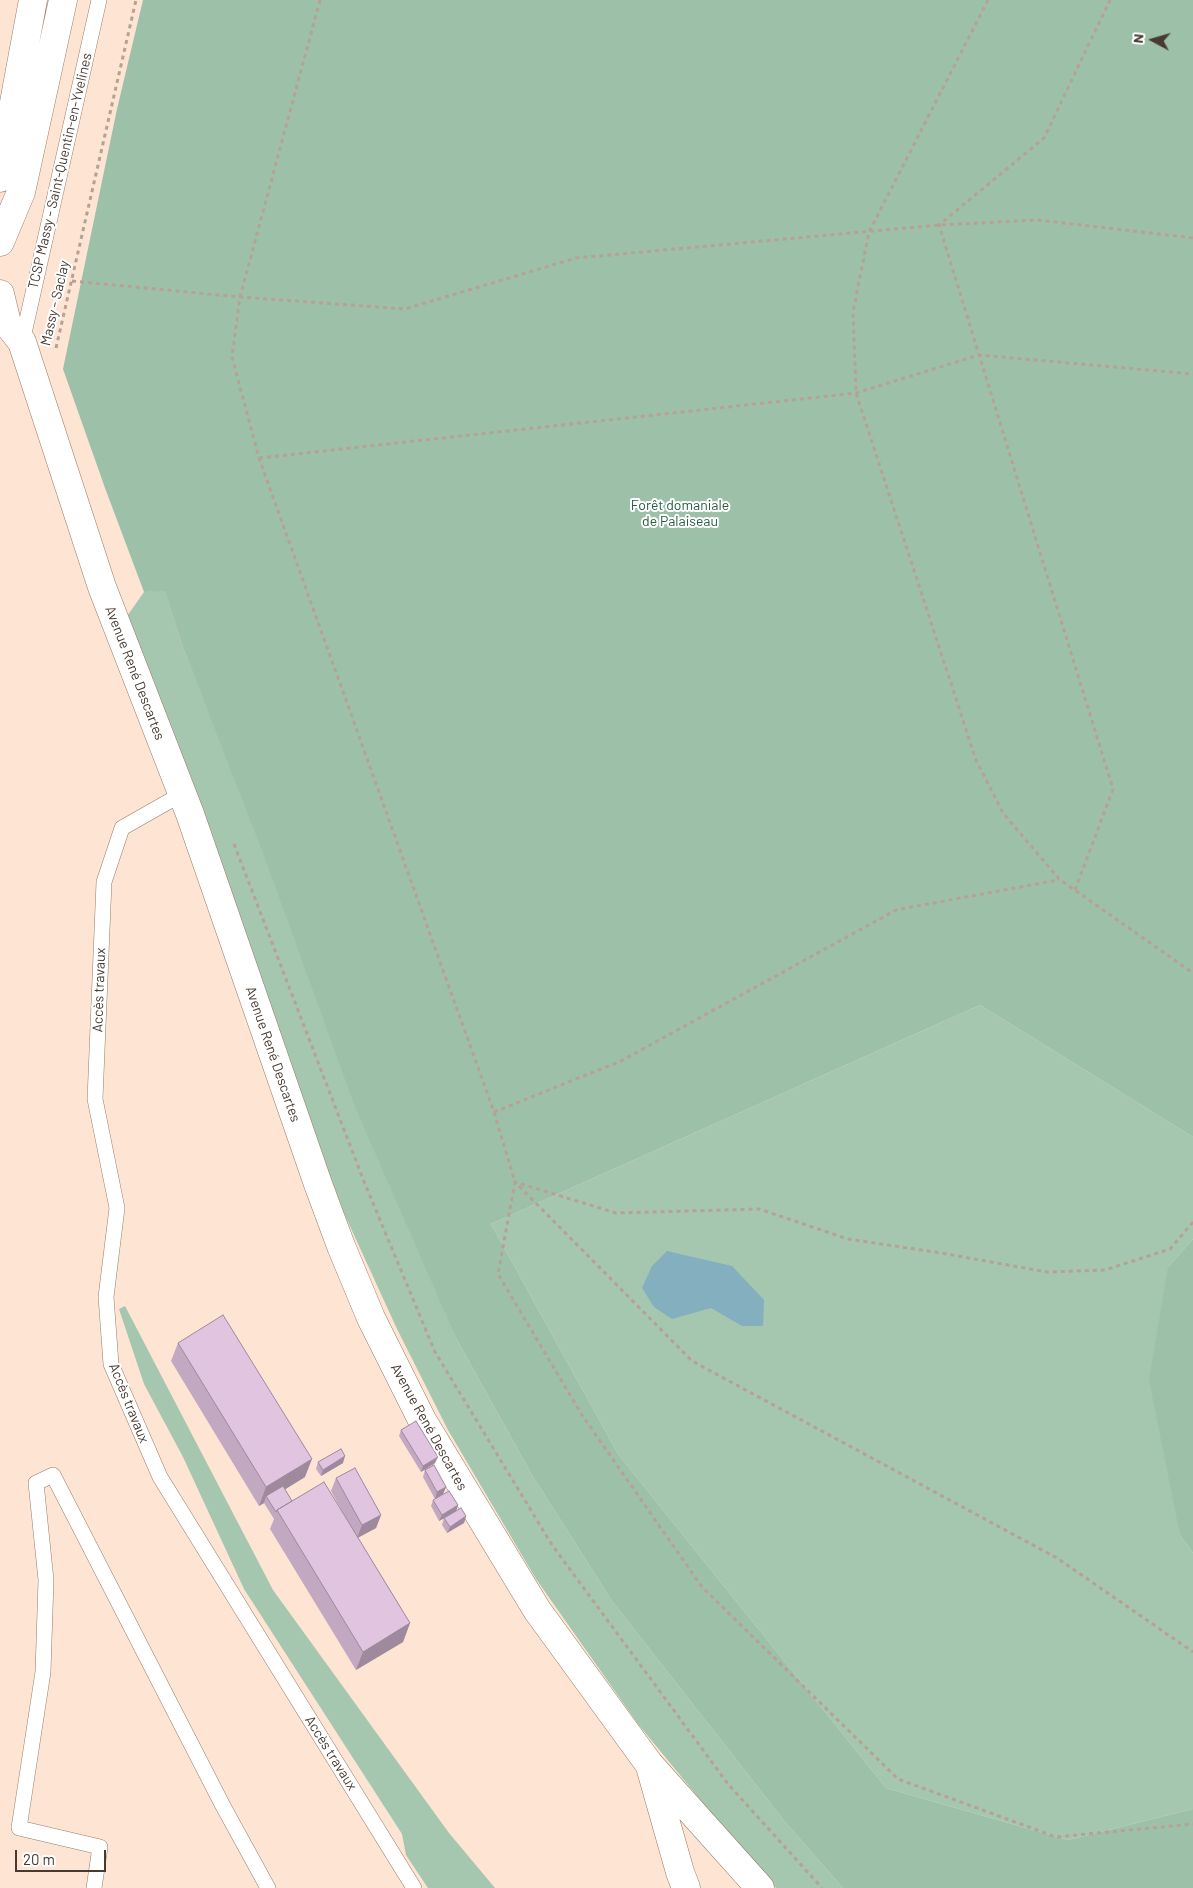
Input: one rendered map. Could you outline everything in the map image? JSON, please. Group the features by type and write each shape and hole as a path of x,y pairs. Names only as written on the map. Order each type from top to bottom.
{"street":[{"path":"0,178 33,0"},
{"path":"0,242 20,192 63,0"},
{"name":"Avenue René Descartes","path":"0,294 7,323 22,342 102,587 182,794 318,1184 371,1318 422,1420 537,1610 649,1764 760,1888"},
{"name":"Avenue René Descartes","path":"649,1764 686,1888"}],"lane":[{"name":"TCSP Massy - Saint-Quentin-en-Yvelines","path":"22,342 99,0"},
{"name":"Accès travaux","path":"182,794 122,828 104,882 95,1099 117,1208 106,1297 111,1364 160,1477 414,1888"},
{"path":"94,1888 100,1847 19,1828 43,1672 46,1580 36,1482 53,1475 223,1806 268,1888"}],"path":[{"name":"Massy - Saclay","path":"54,356 136,0"},
{"path":"320,0 240,297 232,357 259,458 494,1112 515,1182 498,1274 582,1415 702,1587 898,1779 1056,1836 1193,1824"},
{"path":"988,0 870,232 853,312 856,393 976,760 1002,814 1059,880 1193,973"},
{"path":"939,225 1044,138 1110,0"},
{"path":"72,281 240,297 405,309 576,258 939,225 1038,220 1193,238"},
{"path":"939,225 1113,789 1074,890"},
{"path":"259,458 856,393 979,355 1193,374"},
{"path":"233,840 363,1179 435,1352 552,1545 728,1784 822,1888"},
{"path":"494,1112 621,1061 896,910 1059,880"},
{"path":"515,1182 616,1213 759,1210 848,1239 1047,1272 1105,1270 1170,1249 1193,1222"},
{"path":"515,1182 692,1360 1057,1558 1193,1652"}],"green space":[{"name":"Forêt domaniale de Palaiseau","path":"143,0 1193,0 1193,1137 980,1005 491,1224 618,1454 886,1788 1068,1840 1193,1809 1193,1888 843,1888 786,1823 612,1601 532,1475 457,1340 355,1107 266,861 181,642 165,591 144,592 63,369 117,109"},
{"path":"165,590 181,642 457,1340 532,1475 612,1601 786,1823 843,1888 776,1888 735,1842 638,1724 536,1579 448,1430 397,1329 343,1211 125,619 144,592"},
{"path":"980,1005 1193,1137 1193,1239 1168,1267 1180,1535 1193,1553 1193,1809 1068,1840 886,1788 618,1454 491,1224"},
{"path":"1193,1239 1193,1553 1180,1535 1149,1380 1168,1267"},
{"path":"125,1306 273,1590 449,1833 495,1888 428,1888 406,1855 402,1834 244,1589 183,1457 144,1384 119,1309"}],"water":[{"path":"667,1251 732,1266 764,1300 763,1326 742,1326 711,1308 672,1319 654,1307 642,1288 652,1266"}],"building":[{"path":"223,1315 312,1459 266,1487 178,1343"},
{"path":"416,1421 438,1457 423,1466 401,1430"},
{"path":"341,1449 345,1456 323,1470 318,1462"},
{"path":"434,1465 446,1487 437,1492 425,1470"},
{"path":"355,1468 381,1515 362,1525 336,1478"},
{"path":"324,1482 410,1623 363,1652 277,1510"},
{"path":"283,1486 292,1501 276,1512 266,1496"},
{"path":"449,1491 458,1505 442,1515 433,1500"},
{"path":"461,1508 466,1516 450,1527 444,1518"}]}
